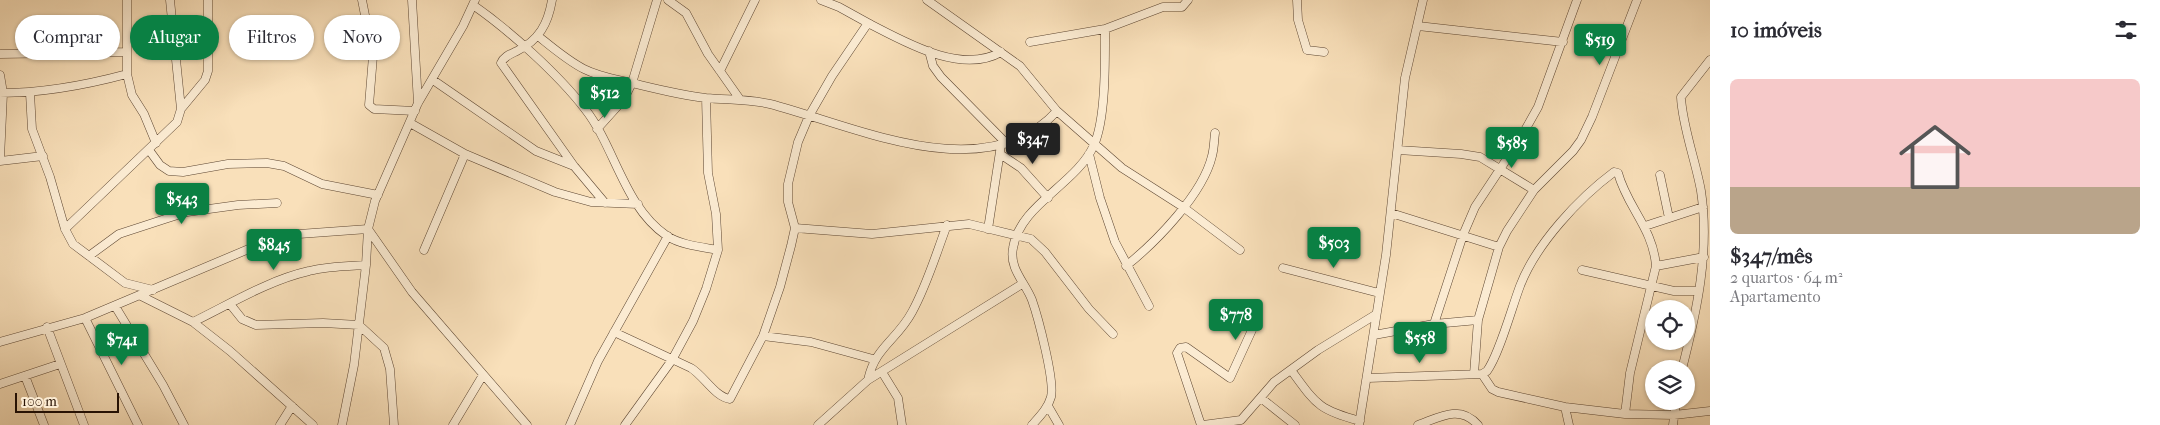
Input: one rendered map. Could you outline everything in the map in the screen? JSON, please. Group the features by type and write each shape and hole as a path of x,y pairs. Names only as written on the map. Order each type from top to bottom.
{"street":[{"path":"127,0 127,74 132,95 144,114 156,143"},
{"path":"170,0 181,109"},
{"path":"64,229 174,127 181,109 205,80 208,71 208,0"},
{"path":"362,0 373,56 369,105 374,109 417,107"},
{"path":"412,0 417,107"},
{"path":"552,0 547,22 538,36 525,47 501,62 574,166 605,203"},
{"path":"597,129 624,99 632,83 657,0"},
{"path":"668,0 686,13 720,71 739,98"},
{"path":"720,71 755,0"},
{"path":"821,0 839,7 868,24 929,51 957,60 977,61 1001,52"},
{"path":"927,0 1001,52 1028,74 1057,111 1137,179 1183,207 1240,250"},
{"path":"1030,42 1105,28 1156,8 1182,7 1188,0"},
{"path":"1297,0 1298,20 1307,50 1324,52"},
{"path":"1291,370 1309,394 1327,412 1360,423 1391,213 1406,66 1418,26 1423,0"},
{"path":"1434,324 1463,235 1475,207 1520,139 1538,107 1577,0"},
{"path":"1637,0 1592,117 1581,140 1534,190 1507,231 1499,247 1478,320 1478,374 1498,392 1565,407 1625,414 1674,414 1710,411"},
{"path":"342,425 359,325 368,229 378,195 417,107 474,2 525,47 576,98 597,129 638,204 651,221 668,236 688,244 718,250"},
{"path":"614,332 698,372 723,396 730,399 763,336 780,287 795,228 788,202 788,184 792,159 809,116 832,76 868,24"},
{"path":"1418,26 1563,42"},
{"path":"1032,425 1048,406 1051,395 1051,378 1032,301 1013,264 1012,250 1015,236 1024,223 1075,172 1095,144 1104,88 1105,28"},
{"path":"538,36 584,69 608,78 667,92 706,98 739,98 770,104 928,147 973,148 1004,144 1022,139 1037,130 1057,111"},
{"path":"929,51 933,66 941,77 1004,144"},
{"path":"0,54 128,52"},
{"path":"1684,360 1699,291 1704,257 1701,192 1680,98 1710,60"},
{"path":"1,93 30,93 96,82 127,74"},
{"path":"0,75 0,159 43,156"},
{"path":"433,80 536,151 574,166"},
{"path":"30,93 32,129 43,156 64,229 73,244 125,282 152,290"},
{"path":"625,425 672,360 706,290 718,250 716,214 708,173 706,98"},
{"path":"410,123 464,154 555,192 591,202 638,204"},
{"path":"1126,266 1183,207 1198,186 1212,158 1214,133"},
{"path":"988,229 1000,154 1004,144"},
{"path":"149,150 160,165 169,171 184,172 228,164 267,163 284,166 322,184 378,195"},
{"path":"1398,150 1461,154 1480,158 1500,167 1534,190"},
{"path":"424,250 464,154"},
{"path":"1000,154 1021,168 1048,198"},
{"path":"1089,154 1106,217 1126,266 1149,306"},
{"path":"1368,378 1478,374 1490,367 1521,282 1552,232 1576,205 1614,172 1618,173 1623,191 1646,226 1655,248 1656,266 1630,373 1625,414"},
{"path":"1660,175 1669,218"},
{"path":"1701,192 1710,193"},
{"path":"89,256 118,234 172,216 238,205 277,203"},
{"path":"1646,226 1703,207"},
{"path":"1391,213 1499,247"},
{"path":"795,228 872,234 969,224 1031,240 1046,252 1078,296 1113,334"},
{"path":"868,380 874,360 913,311 947,225"},
{"path":"0,342 47,327 85,318 270,240 299,234 368,229"},
{"path":"368,229 412,292 527,425"},
{"path":"570,425 614,332 668,236"},
{"path":"1656,266 1704,257"},
{"path":"193,322 280,280 308,271 331,267 366,265"},
{"path":"1283,268 1379,293"},
{"path":"1582,270 1651,287 1674,291 1699,291"},
{"path":"818,425 868,380 1022,284"},
{"path":"141,296 193,322 230,351 313,425"},
{"path":"230,304 242,319 256,325 315,323 359,325 384,348 390,369 394,425"},
{"path":"115,306 184,425"},
{"path":"1258,319 1230,378 1186,347 1180,348 1177,353 1202,425 1238,423 1274,382 1376,315"},
{"path":"85,318 138,425"},
{"path":"1374,335 1434,324 1478,320"},
{"path":"47,327 84,425"},
{"path":"763,336 810,342 874,360"},
{"path":"0,384 60,364"},
{"path":"882,372 898,398 902,425"},
{"path":"453,425 483,375"},
{"path":"25,376 44,425"},
{"path":"1261,398 1295,425"},
{"path":"280,425 292,406"},
{"path":"1048,406 1059,425"},
{"path":"1565,407 1569,425"},
{"path":"1673,425 1675,410"},
{"path":"1418,425 1451,412 1458,412 1478,425"}]}
